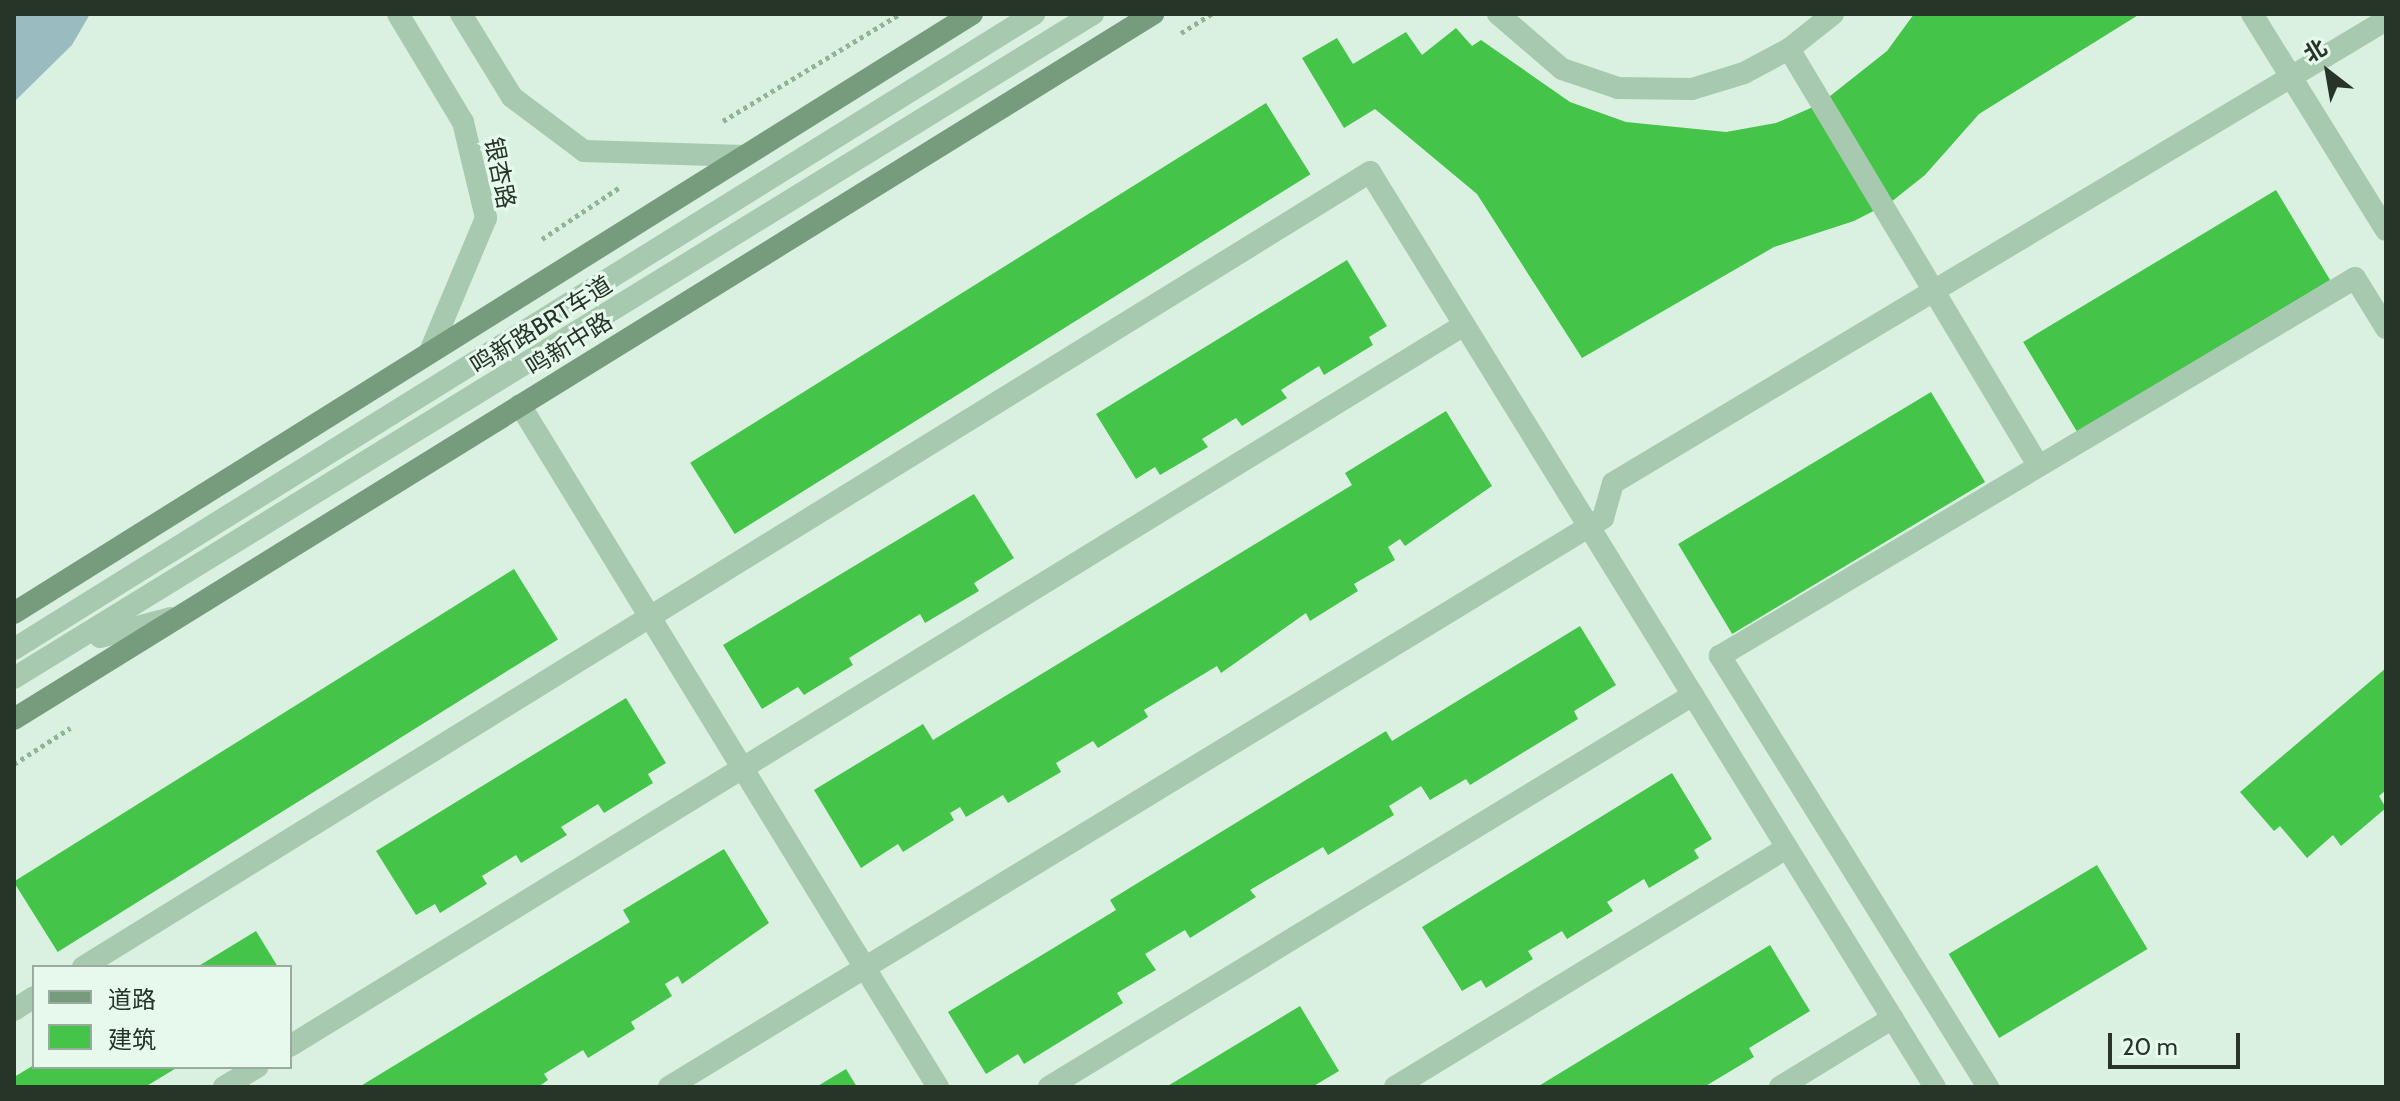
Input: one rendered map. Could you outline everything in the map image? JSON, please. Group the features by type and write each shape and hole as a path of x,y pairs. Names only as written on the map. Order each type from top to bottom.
{"main road":[{"path":"14,613 431,349 972,14"},
{"name":"鸣新中路","path":"14,719 1153,14"}],"street":[{"name":"银杏路","path":"398,14 463,122 486,218 431,349"},
{"name":"银杏路","path":"461,14 512,97 584,151 744,156"},
{"name":"鸣新路BRT车道","path":"14,649 1034,14"},
{"name":"鸣新路BRT车道","path":"14,678 76,644 1093,14"},
{"path":"1498,14 1562,69 1618,88 1692,89 1744,73 1789,49 1833,14"},
{"path":"2252,14 2386,230"},
{"path":"669,1087 1603,518 1613,483 2386,20"},
{"path":"1789,49 2038,465"},
{"path":"86,965 1370,172 1935,1087"},
{"path":"1988,1087 1720,656 2355,278 2386,328"},
{"path":"292,1045 1464,325"},
{"path":"520,405 938,1087"},
{"path":"76,644 176,617"},
{"path":"1049,1087 1693,695"},
{"path":"1395,1087 1787,848"},
{"path":"14,1010 32,998"},
{"path":"1780,1087 1893,1018"},
{"path":"224,1087 254,1069"}],"shaded area":[{"path":"14,14 90,14 72,45 14,102"}],"building":[{"path":"1914,14 2140,14 1979,114 1925,175 1891,202 1854,221 1774,247 1582,358 1477,194 1375,109 1344,128 1302,58 1337,38 1353,64 1406,32 1422,55 1456,28 1472,46 1481,40 1570,102 1626,122 1726,132 1776,123 1820,104 1887,51"},
{"path":"1266,103 1311,174 735,534 690,463"},
{"path":"2276,190 2330,280 2077,432 2023,342"},
{"path":"1347,260 1387,326 1369,337 1373,345 1324,375 1319,366 1281,390 1287,398 1242,426 1236,418 1202,439 1208,447 1160,475 1155,467 1136,479 1096,414"},
{"path":"1931,392 1985,482 1732,634 1678,544"},
{"path":"1446,411 1492,486 1405,546 1400,539 1388,547 1395,560 1354,584 1358,591 1310,621 1306,613 1221,673 1217,666 1144,710 1148,717 1098,748 1093,741 1056,763 1061,772 1008,803 1003,795 966,817 960,807 950,813 954,820 903,852 898,844 861,868 814,790 923,724 933,740 1352,485 1345,473"},
{"path":"974,494 1014,558 974,583 979,591 925,623 920,614 849,658 853,665 804,695 798,687 762,709 723,645"},
{"path":"514,569 558,639 58,952 14,881"},
{"path":"1580,626 1616,685 1574,711 1578,719 1470,785 1466,779 1430,800 1421,786 1389,806 1394,815 1328,855 1323,847 1250,890 1256,897 1190,938 1185,930 1145,954 1156,970 1117,993 1123,1003 1024,1064 1018,1054 986,1074 948,1012 1116,910 1110,900 1386,731 1392,741"},
{"path":"2386,668 2386,790 2379,796 2386,808 2341,846 2333,835 2307,858 2280,826 2274,831 2240,792"},
{"path":"626,698 666,763 648,774 653,783 604,813 598,804 561,827 567,835 521,863 516,855 482,876 487,884 440,913 435,904 416,915 376,851"},
{"path":"1672,773 1712,839 1694,850 1699,858 1649,888 1644,879 1607,902 1613,911 1567,939 1562,931 1528,951 1533,959 1486,988 1481,980 1462,991 1422,927"},
{"path":"724,849 769,923 682,984 678,976 665,984 672,996 631,1022 635,1029 588,1058 583,1050 544,1074 548,1080 538,1087 359,1087 630,922 623,910"},
{"path":"2097,865 2147,949 1999,1038 1949,954"},
{"path":"256,931 277,965 200,965"},
{"path":"1770,945 1810,1011 1749,1048 1754,1057 1704,1087 1537,1087"},
{"path":"1300,1006 1339,1071 1312,1087 1166,1087"},
{"path":"32,1066 32,1069 175,1069 145,1087 14,1087 14,1077"},
{"path":"846,1069 857,1087 816,1087"}]}
